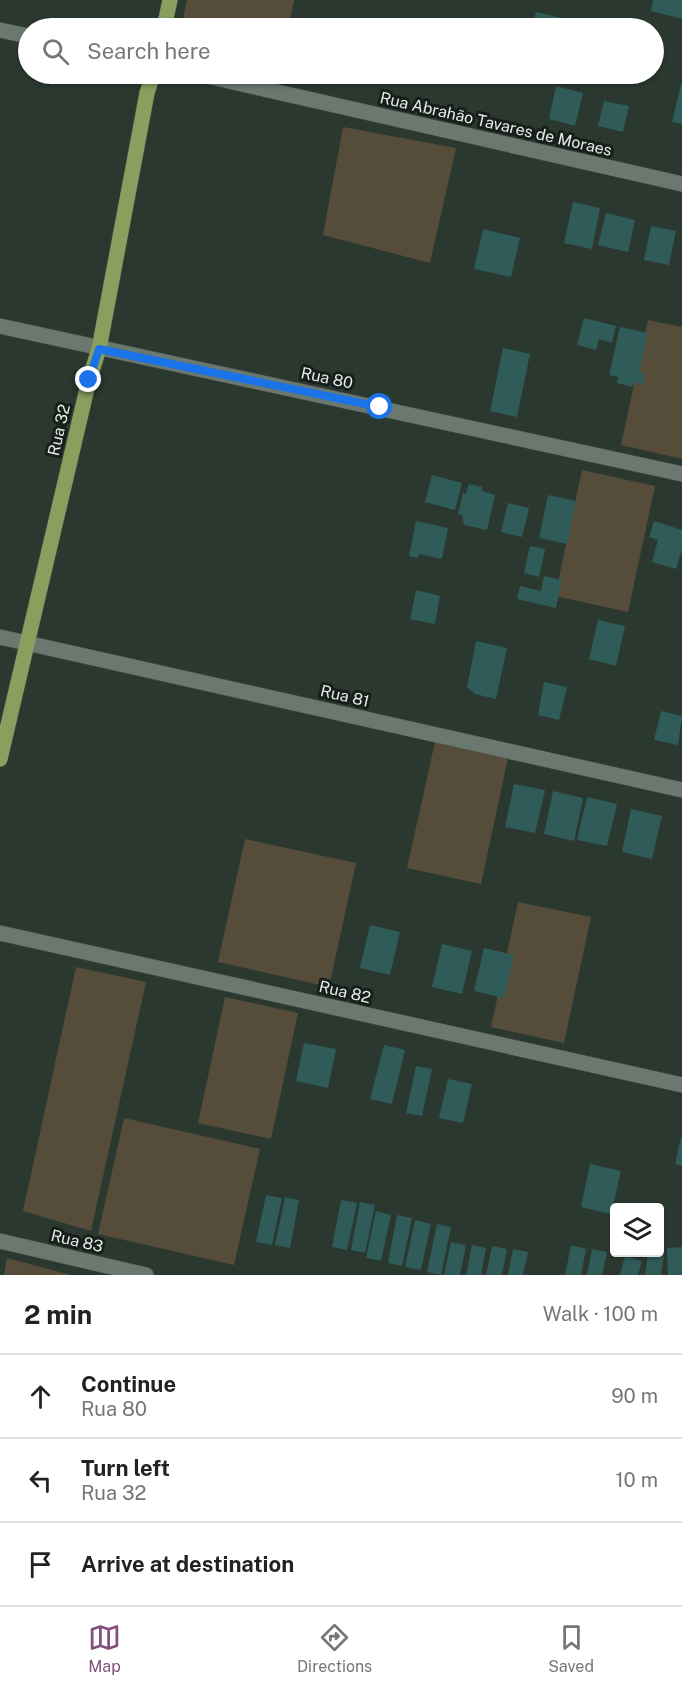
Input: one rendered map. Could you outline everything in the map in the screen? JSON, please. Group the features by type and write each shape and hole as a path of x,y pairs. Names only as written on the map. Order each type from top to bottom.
{"main road":[{"path":"166,18 170,0"},
{"name":"Rua 32","path":"0,759 89,380 99,349 150,84"}],"street":[{"path":"0,30 18,34"},
{"name":"Rua Abrahão Tavares de Moraes","path":"242,84 682,184"},
{"name":"Rua 80","path":"0,326 682,474"},
{"name":"Rua 81","path":"0,637 682,790"},
{"name":"Rua 82","path":"0,933 682,1084"},
{"name":"Rua 83","path":"0,1241 146,1275"}],"shaded area":[{"path":"187,0 294,0 290,18 183,18"},
{"path":"343,127 456,148 430,263 323,235"},
{"path":"648,320 682,327 682,459 621,445"},
{"path":"582,470 655,486 628,612 555,596"},
{"path":"435,742 508,758 481,884 407,868"},
{"path":"245,839 356,863 329,987 218,962"},
{"path":"518,902 591,917 564,1043 491,1027"},
{"path":"76,967 146,982 91,1231 23,1211"},
{"path":"225,997 298,1013 271,1139 198,1123"},
{"path":"124,1118 260,1149 234,1265 98,1234"},
{"path":"7,1258 71,1275 4,1275"}],"building":[{"path":"653,0 682,0 682,19 651,11"},
{"path":"536,12 562,18 534,18"},
{"path":"682,84 682,124 672,122"},
{"path":"556,86 583,93 575,126 549,119"},
{"path":"604,101 629,106 623,132 598,126"},
{"path":"573,202 600,208 592,249 564,243"},
{"path":"606,213 635,220 628,252 598,245"},
{"path":"651,226 676,231 669,265 644,260"},
{"path":"483,229 520,238 511,277 474,269"},
{"path":"584,318 616,326 612,343 599,339 596,350 577,345"},
{"path":"620,327 648,333 639,373 645,374 643,384 634,382 633,387 617,383 618,377 609,375"},
{"path":"503,348 530,354 517,417 490,411"},
{"path":"432,475 462,483 455,510 425,502"},
{"path":"469,484 482,487 482,491 495,495 487,530 464,525 462,515 458,514 463,493 466,494"},
{"path":"548,495 576,501 567,544 539,538"},
{"path":"508,503 529,508 522,537 501,532"},
{"path":"416,521 448,528 442,559 419,554 417,558 409,556"},
{"path":"654,521 682,530 682,549 676,569 652,562 658,540 649,537"},
{"path":"530,546 545,549 539,577 524,573"},
{"path":"544,576 562,580 556,608 517,599 520,586 541,591"},
{"path":"416,590 440,596 435,624 410,619"},
{"path":"598,620 625,626 616,666 589,659"},
{"path":"476,641 507,648 496,699 475,694 467,687"},
{"path":"544,682 567,687 559,720 538,715"},
{"path":"661,711 682,716 678,745 654,740"},
{"path":"514,784 545,790 535,833 505,827"},
{"path":"553,791 583,798 574,841 544,834"},
{"path":"587,797 617,804 607,846 577,840"},
{"path":"631,809 662,816 652,859 622,852"},
{"path":"370,925 400,932 390,975 360,968"},
{"path":"442,944 472,951 462,994 432,987"},
{"path":"484,948 514,955 504,998 474,991"},
{"path":"304,1043 336,1049 328,1088 296,1081"},
{"path":"384,1045 405,1050 392,1104 370,1099"},
{"path":"416,1066 432,1069 422,1116 406,1113"},
{"path":"448,1079 472,1084 463,1123 439,1118"},
{"path":"682,1138 682,1166 675,1164"},
{"path":"590,1164 621,1171 614,1203 610,1203 610,1214 581,1207"},
{"path":"266,1195 282,1198 272,1245 256,1242"},
{"path":"285,1197 299,1200 290,1248 275,1245"},
{"path":"341,1200 357,1203 347,1250 332,1247"},
{"path":"360,1202 375,1205 365,1253 351,1250"},
{"path":"376,1211 391,1215 381,1261 366,1258"},
{"path":"397,1215 412,1218 402,1266 388,1263"},
{"path":"415,1220 431,1224 421,1270 405,1267"},
{"path":"437,1224 451,1227 441,1275 427,1272"},
{"path":"451,1242 466,1245 460,1275 444,1275"},
{"path":"472,1245 486,1248 481,1275 466,1275"},
{"path":"571,1245 586,1249 581,1275 565,1275"},
{"path":"492,1246 507,1249 502,1275 486,1275"},
{"path":"682,1247 682,1275 668,1275 667,1248"},
{"path":"513,1249 528,1252 523,1275 508,1275"},
{"path":"592,1249 607,1252 602,1275 587,1275"},
{"path":"625,1257 642,1261 638,1275 620,1275"},
{"path":"647,1257 664,1257 661,1275 645,1275"}],"route":[{"path":"89,380 99,349 380,407"}]}
